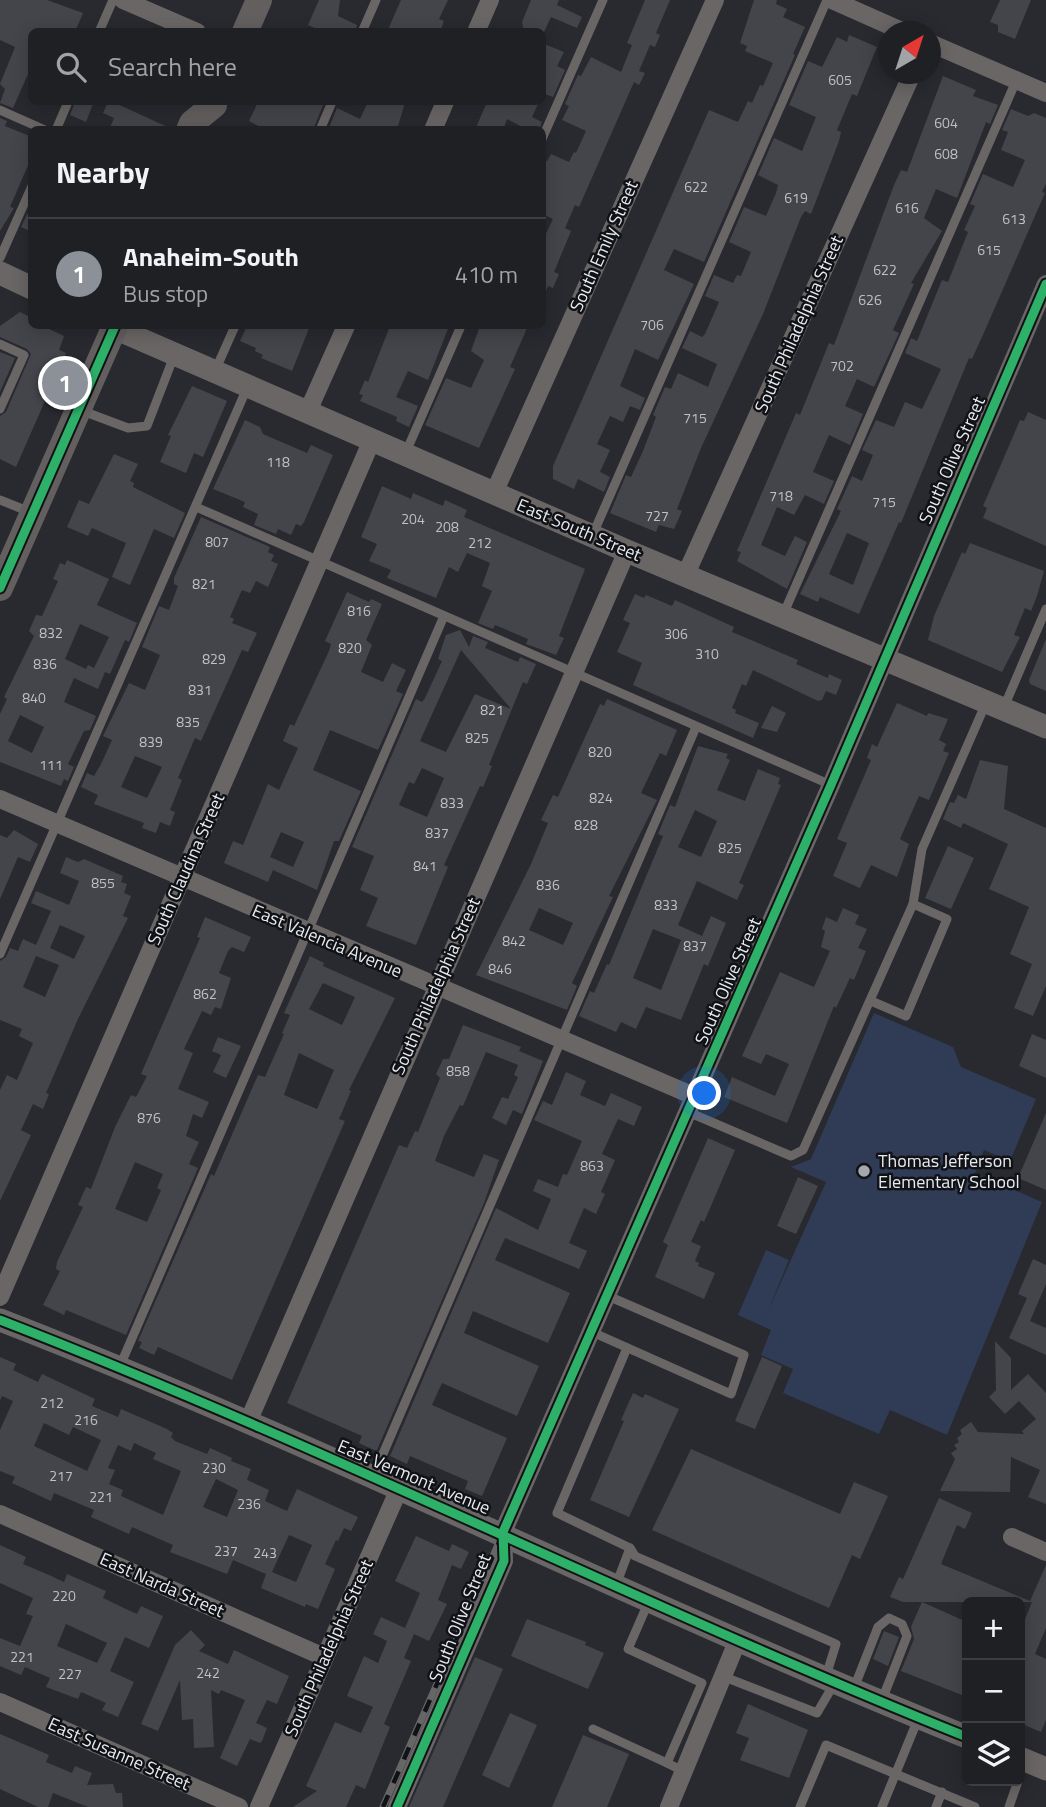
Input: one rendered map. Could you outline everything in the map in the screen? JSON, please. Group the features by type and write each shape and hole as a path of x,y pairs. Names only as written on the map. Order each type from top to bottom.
{"main road":[{"path":"248,28 259,0"},
{"path":"191,126 215,112"},
{"path":"0,588 113,329"}],"street":[{"path":"123,0 188,28"},
{"path":"478,28 490,0"},
{"name":"South Emily Street","path":"494,493 715,0"},
{"path":"830,0 879,21"},
{"path":"941,48 1046,93"},
{"name":"South Philadelphia Street","path":"686,575 907,84"},
{"path":"435,126 444,105"},
{"path":"0,274 28,286"},
{"name":"South Olive Street","path":"397,1807 504,1561 503,1532 831,785 884,656 1046,284"},
{"name":"East South Street","path":"121,329 627,551 782,617 884,656 1046,727"},
{"path":"307,411 345,329"},
{"name":"South Claudina Street","path":"0,1297 372,440"},
{"name":"South Philadelphia Street","path":"248,1422 627,551"},
{"name":"East Valencia Avenue","path":"0,799 561,1040 691,1104"},
{"name":"East Vermont Avenue","path":"0,1320 120,1366 503,1532 648,1603 962,1735"},
{"name":"South Philadelphia Street","path":"259,1807 399,1489"},
{"name":"East Narda Street","path":"0,1514 324,1657"},
{"path":"1012,1537 1046,1552"},
{"path":"668,1807 737,1642"},
{"name":"East Susanne Street","path":"0,1702 239,1807"}],"lane":[{"path":"101,28 113,0"},
{"path":"364,28 376,0"},
{"path":"546,130 603,0"},
{"path":"592,535 830,0"},
{"path":"782,617 1016,81"},
{"path":"58,126 67,105"},
{"path":"322,126 331,105"},
{"path":"0,110 36,126"},
{"path":"0,258 28,195"},
{"path":"215,371 234,329"},
{"path":"405,454 460,329"},
{"path":"0,344 24,355 0,409"},
{"path":"78,409 128,428 141,429 150,419 175,354"},
{"path":"0,954 248,386"},
{"path":"0,500 31,513"},
{"path":"196,507 831,785"},
{"path":"691,1104 791,1156 803,1150 913,904 922,849 1046,609"},
{"path":"120,1366 444,616"},
{"path":"373,1477 696,727"},
{"path":"871,1001 906,1016 947,919 913,904"},
{"path":"592,1332 731,1394 744,1355 608,1296"},
{"path":"627,1348 557,1513 630,1548 635,1556 836,1644 838,1684"},
{"path":"615,1588 630,1548"},
{"path":"648,1603 628,1649 702,1683 667,1763"},
{"path":"722,1676 817,1713 878,1627 890,1618 902,1624 907,1636 881,1702"},
{"path":"882,1807 919,1718"},
{"path":"593,1729 683,1771"},
{"path":"800,1807 826,1745 975,1807"},
{"path":"1009,1807 1026,1769"},
{"path":"936,1807 942,1792"}],"shaded area":[{"path":"874,1013 953,1047 961,1067 1036,1099 1010,1161 984,1150 975,1173 1042,1202 947,1435 890,1410 879,1434 783,1393 793,1369 761,1355 771,1330 738,1315 766,1250 789,1260 768,1311 826,1182 791,1167 811,1159"}],"building":[{"path":"0,0 47,0 83,13 77,28 28,28 28,74 13,108 0,103 5,89 0,84 15,47 0,40"},
{"path":"319,0 340,0 338,16 357,25 356,28 314,28 308,25"},
{"path":"401,0 448,0 439,19 444,21 441,28 389,28"},
{"path":"531,0 559,0 557,5 582,17 577,28 551,17 546,28 523,28 522,22"},
{"path":"645,0 670,0 656,33 660,35 655,47 650,45 639,71 645,73 639,85 634,82 579,207 575,205 565,228 571,231 554,272 559,274 553,288 548,286 546,291 546,234 553,219 546,216 546,161 551,154 569,162 586,131 562,120 569,106 565,104 578,75 581,76 591,57 621,72 632,45 627,43"},
{"path":"754,0 777,0 776,4 787,9 783,17 805,27 793,54 795,55 704,262 674,249 664,270 694,284 658,360 635,349 620,386 645,398 640,410 630,406 623,422 610,416 597,444 610,450 600,472 610,477 604,492 578,479 574,489 553,479 553,466 709,110 738,122 748,101 752,103 760,85 763,86 773,63 745,51 747,46 740,43"},
{"path":"1000,0 1031,0 1015,39 998,32 998,25 990,22"},
{"path":"849,35 877,47 857,96 852,94 837,130 841,132 839,141 811,214 805,211 801,217 763,314 701,448 677,509 682,511 674,529 659,525 656,532 610,513 626,475 631,477 643,451 656,417 653,415 665,387 671,389 678,373 708,387 717,364 682,348 690,331 702,337 705,334 719,302 705,296 714,275 733,283 737,275 741,276 751,252 729,242 744,207 766,216 776,193 778,185 758,175 774,138 802,151 816,117 789,105 808,61 822,67 837,37 847,42"},
{"path":"546,45 564,52 557,66 565,70 553,97 546,94"},
{"path":"943,76 976,90 973,96 998,105 990,124 986,122 957,198 936,189 924,218 942,231 911,283 914,284 893,330 899,333 874,387 857,379 845,406 863,414 850,445 829,435 813,472 834,481 824,504 805,495 794,515 777,507 761,545 785,556 795,536 807,542 787,589 737,561 741,552 737,551 796,413 800,415 829,343 834,345 894,185 901,170 907,172"},
{"path":"74,105 93,105 86,122 70,115"},
{"path":"107,105 120,105 165,126 111,126 114,118 103,113"},
{"path":"257,105 323,105 315,126 258,126 249,121"},
{"path":"367,105 404,105 398,126 330,126 337,108 360,119"},
{"path":"486,105 538,105 532,117 542,122 540,126 520,126 507,119 504,126 477,126"},
{"path":"1011,109 1028,116 1034,113 1046,118 1046,184 1042,192 1045,193 972,359 969,358 901,523 899,522 859,614 820,597 818,602 800,594 841,511 837,509 852,476 862,481 873,455 862,450 876,420 894,427 905,402 922,409 941,369 905,353 911,338 917,341 942,280 948,282 968,232 964,230 975,206 970,204 983,174 1013,187 1025,160 1001,150 1008,132 1002,130","holes":["847,533 869,543 853,585 829,574"]},
{"path":"0,118 7,121 5,126 28,135 28,165 10,207 14,208 0,231"},
{"path":"27,214 28,214 28,230 21,227"},
{"path":"20,312 28,316 28,329 49,329 64,336 59,350 66,353 16,467 0,459 0,416 6,412 31,354 27,349 0,337 0,326"},
{"path":"246,329 309,329 292,371 261,358 263,355 255,351 256,348 240,341"},
{"path":"389,329 448,329 428,380 408,371 396,397 418,406 409,427 396,421 397,417 360,401 363,395 359,394 365,380 368,382"},
{"path":"479,329 527,329 510,367 515,369 479,448 425,425 446,378 471,388 484,360 471,351"},
{"path":"0,352 15,358 0,392"},
{"path":"192,386 227,401 203,457 194,453 186,473 160,462 171,436 168,435"},
{"path":"1028,412 1046,420 1046,546 983,518 987,508 983,506 1020,420 1024,421"},
{"path":"245,420 260,427 263,434 307,453 311,445 333,455 304,522 301,526 296,524 291,535 278,529 276,534 254,525 258,514 243,507 245,502 213,489"},
{"path":"114,454 138,464 130,481 134,483 133,487 185,513 174,538 154,529 130,585 112,577 126,543 92,528 88,536 67,527 79,500 89,504"},
{"path":"382,486 411,499 413,493 443,506 445,500 467,510 464,517 585,569 559,636 564,638 556,655 526,644 528,639 495,625 493,629 478,623 492,591 482,586 490,563 467,553 458,572 449,567 436,598 387,578 391,570 369,561 377,544 361,537"},
{"path":"201,517 270,547 268,552 274,555 271,561 278,564 268,587 256,581 250,593 242,590 230,617 234,619 232,623 257,633 248,652 242,650 201,741 195,738 178,778 182,780 170,810 175,812 170,826 160,822 156,833 142,828 144,823 94,804 98,795 81,787 87,773 94,776 101,764 112,740 103,736 129,683 145,690 160,655 142,647 159,606 169,610 178,586 174,584 174,578","holes":["135,756 162,767 147,798 121,787"]},
{"path":"970,543 1044,571 1031,611 1025,608 1014,635 1020,637 1002,672 928,640 934,616 962,552 965,554"},
{"path":"67,560 109,579 97,605 137,623 129,642 125,640 110,674 105,672 98,689 74,678 64,702 96,716 90,730 84,731 68,764 74,767 68,781 64,779 61,786 0,762 0,714 7,699 4,697 34,636 29,631 36,615 42,616 58,581 53,579 60,563 65,565","holes":["80,624 109,637 94,668 88,665 86,669 65,659","20,715 44,727 32,753 8,741"]},
{"path":"347,592 369,602 371,599 382,604 366,640 372,645 361,672 383,682 392,663 406,670 396,691 403,694 378,750 330,730 313,770 361,791 339,841 334,841 317,890 273,870 268,882 224,863 233,841 243,845 268,784 279,790 298,748 283,741 290,724 294,726 329,651 331,644 325,641","holes":["281,832 304,842 293,867 270,857"]},
{"path":"635,594 644,598 646,595 672,606 675,600 734,627 732,632 798,660 796,664 828,678 829,674 842,680 836,695 826,691 822,700 818,701 753,670 746,686 742,684 732,708 736,710 735,713 759,723 753,738 633,685 642,663 617,652 630,623 623,620"},
{"path":"460,630 469,647 473,636 488,642 485,648 518,662 520,657 536,664 527,684 523,682 489,765 492,766 483,787 480,786 444,865 448,867 416,945 366,926 378,898 360,890 374,856 352,847 416,699 422,702 425,698 442,661 438,659 446,635","holes":["461,650 511,709 475,694 446,752 420,741","422,768 444,778 427,817 399,805 409,782 414,784"]},
{"path":"1046,639 1046,691 1030,684 1029,680"},
{"path":"607,699 677,730 666,756 660,753 641,793 657,800 609,896 613,897 572,983 577,986 567,1010 476,975 531,864 548,823 541,820 553,795 558,797 600,704 604,706","holes":["539,908 573,923 563,945 529,930"]},
{"path":"897,703 927,716 928,713 948,719 939,740 946,744 943,751 949,753 929,800 919,796 900,839 909,844 897,877 871,865 860,888 833,876 847,843 837,839 871,760 867,758 872,744 877,747"},
{"path":"772,706 786,713 777,732 761,728"},
{"path":"698,746 728,754 726,758 730,760 717,790 745,801 758,769 780,778 778,784 781,785 739,883 744,885 737,900 697,881 678,925 702,936 711,916 726,923 708,966 704,964 681,1020 646,1007 636,1029 621,1022 616,1032 579,1016 590,991 594,993 607,964 609,965 663,836 658,834 670,805 675,807","holes":["695,810 717,821 701,857 678,847","653,929 681,940 661,990 633,978"]},
{"path":"980,760 1008,766 1004,809 1046,828 1046,986 1033,1016 1014,1008 1032,964 1010,954 1029,907 989,889 1008,844 963,823 961,828 943,819 950,802 954,803 958,795 966,799"},
{"path":"14,830 38,844 30,862 18,857 0,899 0,835 7,838"},
{"path":"948,846 974,858 951,909 925,898"},
{"path":"66,857 78,862 84,859 123,876 121,882 127,884 124,893 131,896 123,916 128,918 78,1019 46,1093 49,1094 43,1109 33,1104 21,1130 31,1135 0,1201 0,1090 7,1075 17,1080 33,1043 19,1036 22,1029 0,1020 0,961 6,957 10,948 18,951 23,939 36,945 51,911 31,903 36,891 69,905 79,881 60,873","holes":["60,925 85,936 74,959 50,948","36,956 59,965 45,997 23,987"]},
{"path":"843,908 859,915 855,924 867,929 858,948 866,951 854,980 850,978 836,1008 834,1006 787,1123 724,1097 732,1077 775,1096 789,1064 766,1054 761,1064 742,1056 780,972 814,987 830,951 821,947 826,917 837,922"},
{"path":"205,917 251,937 244,952 232,947 228,951 219,973 231,978 221,1009 215,1007 211,1015 202,1011 184,1049 193,1053 178,1089 209,1102 202,1118 193,1114 186,1136 199,1142 189,1164 198,1168 126,1335 66,1310 64,1315 43,1305 60,1271 56,1269 57,1262 83,1207 78,1205 86,1187 91,1189 115,1127 131,1095 136,1097 147,1076 141,1074 200,938 197,937","holes":["135,1162 163,1174 157,1188 161,1190 147,1222 115,1209"]},
{"path":"310,956 324,963 323,966 395,998 349,1090 351,1091 339,1119 345,1121 232,1380 158,1347 154,1355 139,1348 142,1342 138,1341 211,1174 214,1176 258,1075 265,1077 290,1015 284,1013","holes":["323,983 355,997 342,1025 309,1009","299,1053 334,1070 317,1109 284,1095"]},
{"path":"463,1025 521,1047 519,1051 543,1061 522,1114 513,1110 506,1125 492,1118 502,1097 508,1099 518,1077 514,1075 518,1065 486,1052 463,1106 460,1105 444,1136 435,1161 474,1177 484,1154 499,1160 484,1203 377,1450 374,1450 359,1443 362,1436 287,1403 399,1145 407,1148 415,1131 418,1132 440,1078 436,1074 443,1059 449,1059"},
{"path":"1032,1034 1046,1040 1046,1078 1019,1066"},
{"path":"218,1037 241,1046 226,1078 213,1072 221,1055 212,1051"},
{"path":"566,1072 586,1081 580,1095 605,1106 611,1093 642,1107 634,1126 618,1119 602,1154 615,1160 601,1192 605,1194 596,1214 584,1208 569,1243 587,1251 579,1269 505,1238 495,1260 570,1293 548,1343 473,1311 464,1333 539,1366 517,1416 442,1383 432,1405 507,1438 482,1496 465,1489 468,1481 410,1456 407,1464 390,1456 496,1208 538,1230 551,1199 533,1191 538,1179 558,1187 563,1174 567,1175 582,1141 534,1120 543,1101 552,1105"},
{"path":"1046,1113 1046,1190 1018,1178"},
{"path":"708,1138 735,1150 704,1222 701,1220 691,1242 701,1246 695,1261 699,1263 698,1266 715,1273 704,1299 655,1277 668,1245 663,1242"},
{"path":"798,1177 818,1186 796,1234 777,1226"},
{"path":"1033,1259 1046,1265 1046,1284 1030,1321 1046,1328 1046,1355 1009,1338 1027,1298 1018,1294"},
{"path":"995,1341 1011,1358 1011,1390 1028,1374 1046,1393 1046,1504 1028,1497 1040,1470 1011,1457 1010,1492 940,1491 955,1459 951,1453 957,1449 954,1445 959,1442 957,1438 962,1434 960,1430 971,1422 978,1432 1024,1434 1022,1431 1036,1419 1019,1401 1005,1414 989,1397 996,1390"},
{"path":"0,1357 16,1364 13,1370 38,1382 42,1374 95,1399 92,1406 118,1417 121,1409 167,1429 173,1433 171,1437 175,1441 207,1454 210,1448 232,1458 231,1461 251,1469 247,1480 269,1490 265,1501 287,1511 297,1489 358,1517 351,1531 344,1528 325,1564 335,1569 318,1609 306,1604 305,1607 261,1588 266,1574 233,1560 227,1574 170,1552 173,1545 132,1527 129,1534 91,1517 94,1510 54,1493 51,1501 12,1483 15,1477 0,1471 0,1430 13,1401 2,1396 0,1401","holes":["44,1423 69,1435 73,1427 101,1440 87,1471 34,1446","134,1443 156,1453 153,1459 181,1471 163,1515 121,1496 123,1490 109,1484 115,1470 108,1468 118,1445 131,1451","216,1479 238,1490 227,1517 203,1507","289,1535 312,1545 296,1582 272,1572"]},
{"path":"762,1357 782,1366 755,1429 735,1421"},
{"path":"633,1393 643,1398 645,1394 679,1409 629,1517 590,1500"},
{"path":"691,1449 840,1514 854,1482 888,1496 860,1559 852,1555 829,1608 652,1530"},
{"path":"939,1498 972,1513 965,1529 957,1525 941,1564 1020,1597 962,1597 962,1602 903,1602 890,1597 899,1577 903,1579"},
{"path":"416,1536 449,1551 452,1544 469,1552 461,1569 452,1565 438,1600 447,1604 429,1641 414,1634 404,1658 411,1661 384,1724 390,1727 365,1789 356,1785 346,1807 293,1807 317,1791 306,1786 335,1722 361,1733 373,1707 347,1696 364,1656 378,1663 387,1641 373,1634 381,1617 405,1628 420,1593 395,1581"},
{"path":"0,1545 26,1557 23,1564 64,1582 67,1574 106,1591 103,1598 137,1614 141,1606 163,1616 149,1648 125,1637 110,1671 134,1682 118,1717 102,1710 106,1703 81,1692 78,1699 46,1687 50,1678 25,1667 21,1675 0,1666 0,1638 20,1646 33,1616 26,1614 33,1598 0,1583","holes":["66,1624 107,1643 97,1663 57,1646"]},
{"path":"1046,1565 1046,1628 1035,1654 1046,1659 1046,1720 1041,1732 1025,1725 1025,1619 1032,1602 1025,1602 1025,1599 1030,1601"},
{"path":"922,1602 962,1620 962,1695 901,1671 914,1639 911,1627"},
{"path":"527,1619 586,1642 585,1645 604,1653 588,1689 511,1656"},
{"path":"191,1630 205,1645 199,1651 228,1664 234,1650 289,1676 277,1704 267,1700 256,1723 267,1728 262,1741 260,1743 250,1739 237,1766 220,1758 245,1700 221,1690 219,1694 211,1690 214,1747 194,1748 193,1719 182,1720 180,1680 158,1731 141,1724 175,1645"},
{"path":"884,1631 899,1637 888,1666 873,1659"},
{"path":"475,1657 503,1669 443,1807 409,1807"},
{"path":"748,1704 808,1730 789,1778 740,1760 749,1738 736,1733"},
{"path":"510,1713 537,1725 509,1788 482,1775"},
{"path":"0,1734 49,1755 46,1762 72,1773 75,1766 92,1773 87,1785 113,1784 116,1793 122,1793 123,1807 88,1807 53,1793 48,1807 38,1807 0,1789"},
{"path":"583,1735 629,1754 607,1807 552,1807"}],"railway":[{"path":"383,1807 831,785 1046,284"}],"cycle path":[{"path":"397,1807 504,1561 503,1532 831,785 1046,284"},
{"path":"0,588 114,329"},
{"path":"0,1320 244,1420 724,1634 962,1735"}],"place":[{"name":"Anaheim-South","path":"65,383"},
{"name":"Thomas Jefferson Elementary School","path":"864,1171"}]}
